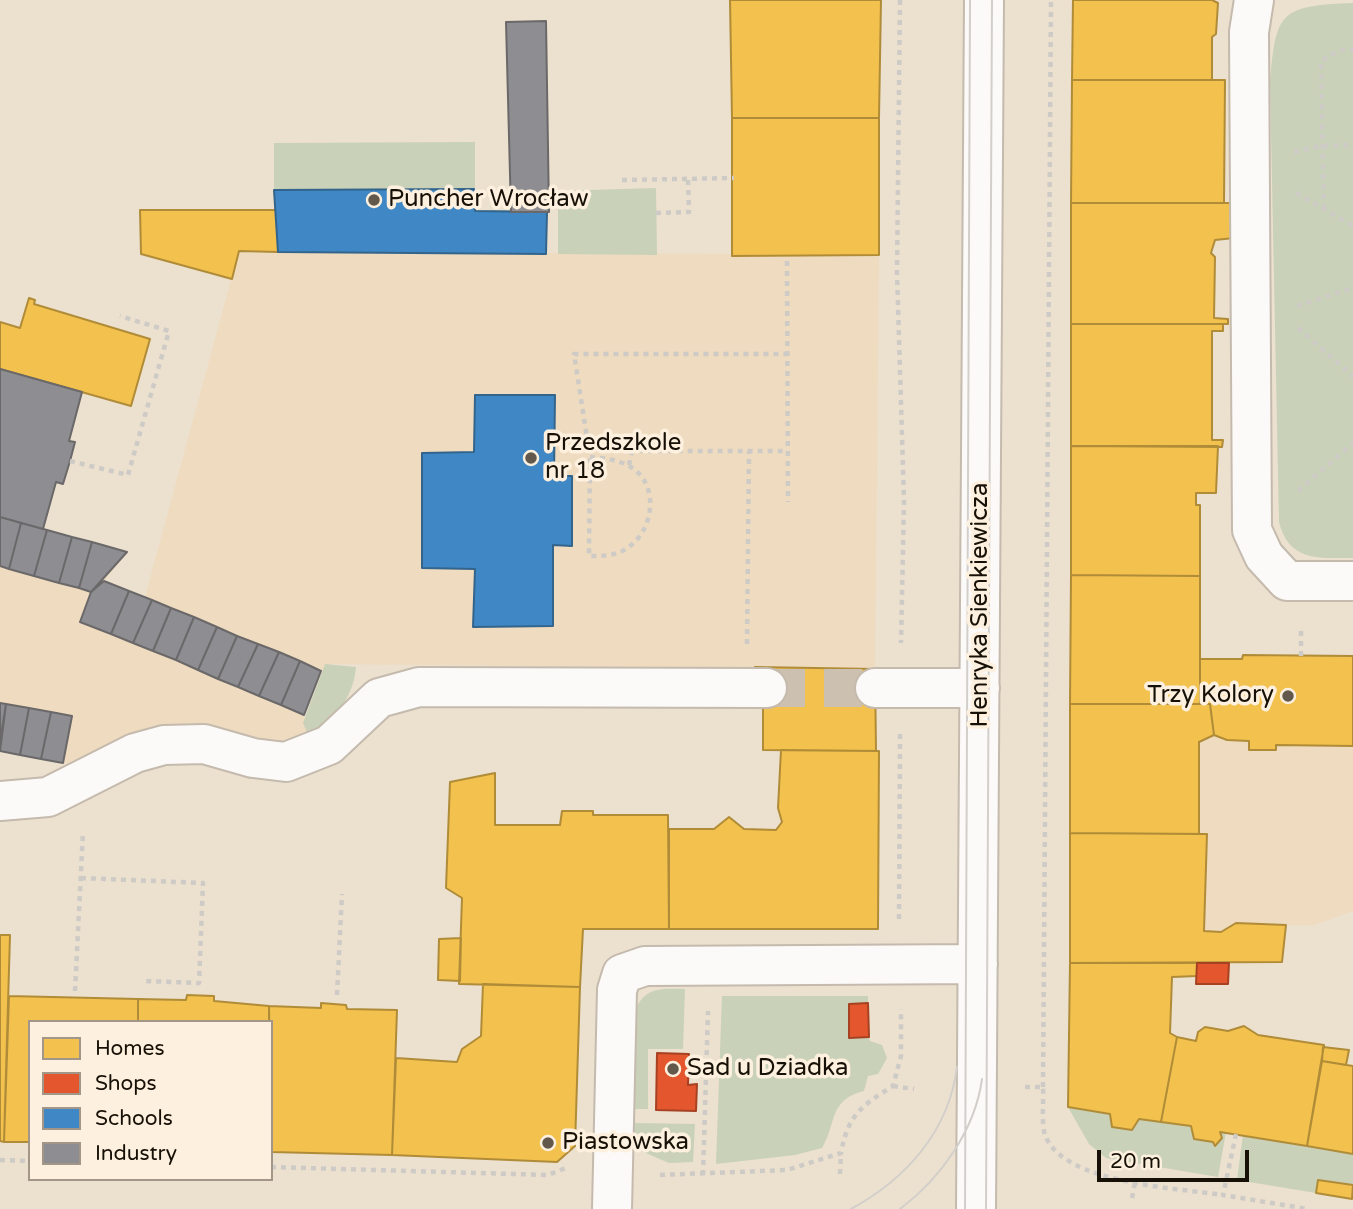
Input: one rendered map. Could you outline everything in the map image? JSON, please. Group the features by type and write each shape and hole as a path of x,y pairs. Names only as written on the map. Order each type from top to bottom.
{"street":[{"name":"Henryka Sienkiewicza","path":"976,1209 984,0"},
{"path":"1254,0 1249,32 1265,311 1252,530 1264,556 1287,581 1353,581"},
{"path":"0,801 48,797 83,782 135,753 164,745 204,744 253,758 286,762 329,745 379,698 419,687 767,688"},
{"path":"888,688 980,688"},
{"path":"612,1209 617,990 622,974 645,966 978,964"}],"path":[{"path":"899,924 888,688 904,501 897,272 900,0"},
{"path":"1051,0 1043,1087 1045,1135 1061,1159 1102,1176 1308,1209"},
{"path":"1324,210 1321,61 1340,50 1353,50"},
{"path":"1321,146 1353,145"},
{"path":"622,180 734,178"},
{"path":"656,213 689,212 688,179"},
{"path":"787,261 788,502"},
{"path":"1265,311 1353,288"},
{"path":"1265,311 1353,376"},
{"path":"70,461 128,474 169,331 120,316"},
{"path":"590,457 629,465 646,483 653,502 646,527 631,546 610,556 589,556 590,457 574,354 787,354"},
{"path":"1252,530 1353,443"},
{"path":"629,465 632,451 787,451"},
{"path":"747,649 749,451"},
{"path":"75,990 83,782"},
{"path":"81,878 202,883 199,983 146,981"},
{"path":"337,995 342,894"},
{"path":"893,1086 901,1056 901,1002"},
{"path":"704,1174 708,1004"},
{"path":"840,1174 845,1130 861,1106 893,1086 914,1089"},
{"path":"1025,1087 1043,1087"},
{"path":"1223,1195 1236,1134"},
{"path":"649,1170 660,1175 787,1170 841,1153"},
{"path":"0,1160 28,1161"},
{"path":"273,1167 548,1175 572,1165"},
{"path":"1132,1198 1135,1182"}],"shaded area":[{"name":"Przedszkole nr 18","path":"239,251 879,255 875,669 325,664 304,715 310,739 299,744 86,764 63,763 0,751 0,517 127,552 104,581 145,597"},
{"path":"1214,735 1227,740 1249,741 1250,750 1276,750 1276,745 1353,746 1353,911 1314,925 1286,925 1282,962 1070,963 1070,833 1199,833 1199,742"}],"green space":[{"path":"1353,3 1353,558 1328,558 1298,551 1284,535 1279,522 1270,83 1275,41 1286,17 1310,7"},
{"path":"475,142 475,210 511,212 274,210 274,143"},
{"path":"656,188 657,255 558,254 558,191"},
{"path":"325,664 356,667 354,679 340,708 310,739 303,723"},
{"path":"685,989 683,1049 648,1049 648,1109 633,1109 637,1007 651,992"},
{"path":"722,996 868,996 868,1003 849,1004 849,1037 869,1037 870,1041 882,1045 887,1058 878,1074 868,1076 864,1091 852,1095 839,1106 822,1148 795,1155 716,1164"},
{"path":"1068,1107 1110,1114 1112,1127 1131,1130 1139,1119 1191,1126 1194,1139 1213,1142 1215,1146 1221,1139 1220,1132 1226,1132 1218,1177 1106,1158 1089,1144"},
{"path":"633,1123 695,1124 693,1162 669,1163 632,1147"},
{"path":"1243,1135 1353,1154 1353,1185 1318,1180 1316,1193 1237,1180"}],"building: Homes":[{"path":"730,0 881,0 879,118 732,118"},
{"path":"1073,0 1212,0 1218,3 1216,34 1212,37 1212,80 1072,80"},
{"path":"1072,80 1225,80 1224,203 1071,203"},
{"path":"732,118 879,118 879,255 732,256"},
{"path":"1071,203 1233,203 1234,238 1215,240 1211,253 1215,257 1214,318 1228,319 1228,324 1071,324"},
{"path":"140,210 277,210 278,252 239,251 232,279 141,254"},
{"path":"29,298 35,300 34,304 150,339 131,406 0,369 0,322 20,328"},
{"path":"1071,324 1223,324 1223,331 1212,331 1212,440 1223,440 1222,447 1071,446"},
{"path":"1071,446 1218,446 1216,493 1196,493 1196,505 1200,505 1200,576 1071,575"},
{"path":"1071,575 1200,576 1200,704 1070,704"},
{"path":"1243,655 1353,656 1353,746 1276,745 1276,750 1249,750 1249,741 1227,740 1214,735 1210,704 1200,704 1200,659 1242,659"},
{"path":"755,667 875,669 876,751 763,750 763,704"},
{"path":"1070,704 1210,704 1214,735 1199,742 1199,834 1070,833"},
{"path":"781,750 879,751 878,929 669,929 669,829 714,829 729,817 744,829 776,830 782,822 778,808"},
{"path":"495,773 495,825 560,825 562,811 593,811 593,815 668,815 669,929 583,929 580,987 459,984 462,898 446,888 450,782"},
{"path":"1070,833 1207,834 1204,931 1221,932 1236,923 1286,925 1282,962 1070,963"},
{"path":"0,935 10,935 4,1142 0,1141"},
{"path":"461,938 460,981 438,980 439,939"},
{"path":"1070,963 1197,963 1197,976 1172,977 1170,1033 1177,1037 1161,1122 1139,1119 1132,1130 1112,1127 1110,1114 1068,1107"},
{"path":"483,984 580,987 575,1146 557,1162 392,1155 396,1058 457,1062 462,1049 481,1036"},
{"path":"187,995 214,996 214,1001 269,1006 269,1020 138,1020 138,999 186,1000"},
{"path":"9,996 138,999 138,1020 28,1020 28,1142 4,1142"},
{"path":"321,1003 346,1005 347,1009 397,1010 392,1155 273,1152 273,1020 269,1020 269,1006 321,1008"},
{"path":"1244,1026 1258,1035 1324,1045 1307,1146 1220,1132 1222,1138 1215,1146 1213,1142 1194,1139 1191,1126 1161,1122 1177,1037 1196,1041 1198,1032 1205,1027 1228,1031"},
{"path":"1323,1047 1349,1050 1346,1065 1322,1061"},
{"path":"1322,1061 1353,1066 1353,1154 1307,1146"},
{"path":"1318,1180 1353,1185 1352,1199 1316,1193"}],"building: Shops":[{"path":"1197,963 1229,963 1228,984 1196,984"},
{"path":"868,1003 869,1037 849,1038 849,1004"},
{"name":"Sad u Dziadka","path":"657,1053 689,1054 688,1085 697,1084 696,1111 656,1110"}],"building: Schools":[{"name":"Puncher Wrocław","path":"474,189 475,211 547,212 546,254 278,252 274,190"},
{"path":"475,395 555,395 554,476 572,476 572,546 553,545 553,626 473,627 475,569 422,568 422,453 474,452"}],"building: Industry":[{"path":"546,21 549,212 511,212 506,22"},
{"path":"0,369 82,392 69,441 75,442 70,461 63,484 56,482 43,529 0,517"},
{"path":"0,517 21,523 9,569 0,566"},
{"path":"21,523 47,530 34,576 9,569"},
{"path":"47,530 72,537 59,583 34,576"},
{"path":"72,537 92,542 79,588 59,583"},
{"path":"92,542 127,552 91,592 79,588"},
{"path":"104,581 129,591 111,634 80,622 91,592"},
{"path":"129,591 152,600 133,643 111,634"},
{"path":"152,600 171,608 153,651 133,643"},
{"path":"171,608 194,617 176,660 153,651"},
{"path":"194,617 217,627 198,670 176,660"},
{"path":"217,627 237,636 218,679 198,670"},
{"path":"237,636 258,644 238,687 218,679"},
{"path":"258,644 279,652 259,696 238,687"},
{"path":"279,652 300,661 281,705 259,696"},
{"path":"300,661 321,671 304,715 281,705"},
{"path":"0,703 6,704 0,742"},
{"path":"6,704 29,708 20,755 0,751"},
{"path":"29,708 51,712 41,759 20,755"},
{"path":"51,712 72,716 63,763 41,759"}],"tunnel":[{"path":"767,688 875,688"}],"tram line":[{"path":"965,1209 970,0"},
{"path":"986,1209 992,0"},
{"path":"851,1209 890,1183 922,1151 945,1112 957,1067"},
{"path":"900,1209 929,1183 954,1151 972,1116 982,1079"}],"place":[{"name":"Puncher Wrocław","path":"374,200"},
{"name":"Przedszkole nr 18","path":"531,458"},
{"name":"Trzy Kolory","path":"1288,696"},
{"name":"Sad u Dziadka","path":"673,1069"},
{"name":"Piastowska","path":"548,1143"}]}
